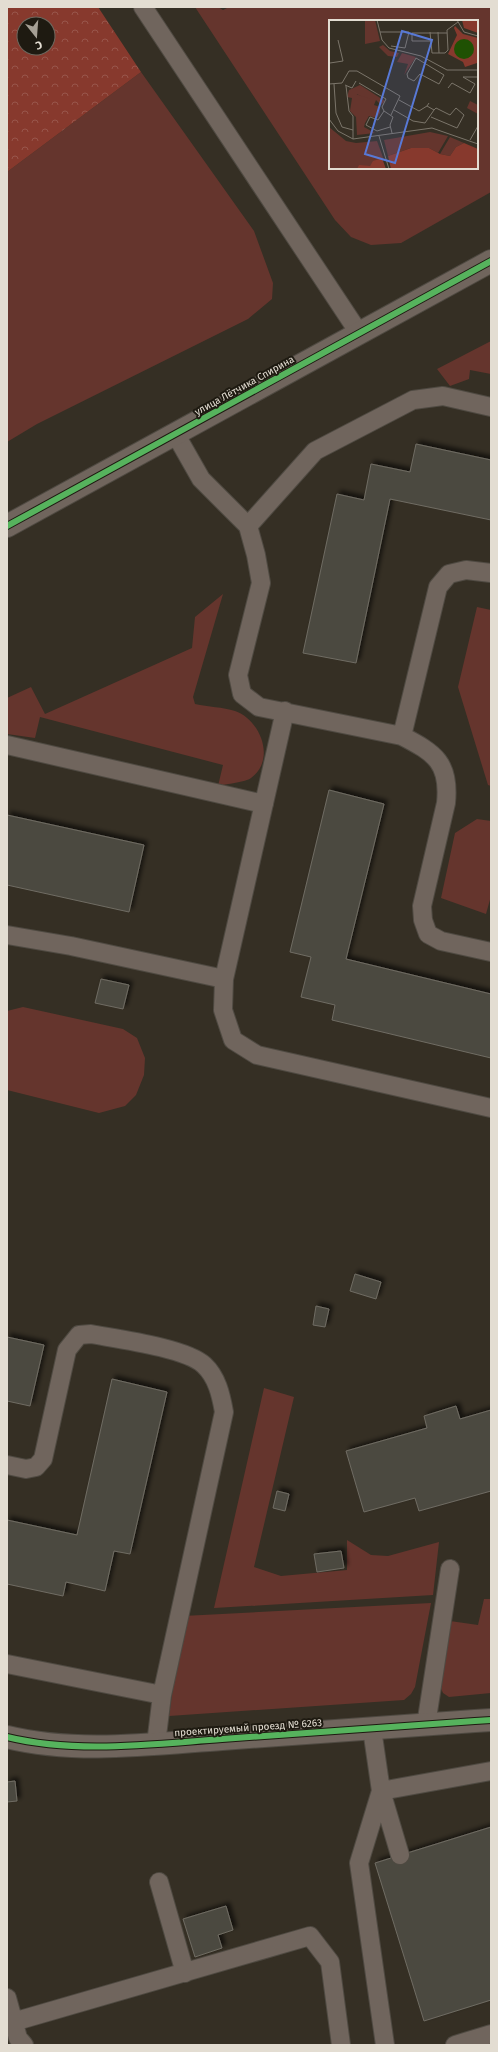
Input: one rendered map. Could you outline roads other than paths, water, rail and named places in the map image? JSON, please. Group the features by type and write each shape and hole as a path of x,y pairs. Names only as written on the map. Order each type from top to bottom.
{"street":[{"name":"улица Лётчика Спирина","path":"7,526 176,435 491,261"},
{"name":"проектируемый проезд № 6263","path":"7,1737 26,1742 90,1746 156,1744 491,1720"}],"lane":[{"path":"143,7 359,333"},
{"path":"248,526 315,452 413,400 443,396 491,407"},
{"path":"176,435 201,479 248,526 256,555 261,583 238,675 242,694 259,706 402,736 429,750 439,761 448,789 422,906 423,920 428,934 441,941 491,952"},
{"path":"402,736 438,586 449,574 466,570 491,573"},
{"path":"285,711 224,979 223,1010 233,1040 257,1055 491,1108"},
{"path":"7,745 264,804"},
{"path":"7,935 71,946 224,979"},
{"path":"7,1465 26,1469 36,1467 43,1458 67,1350 79,1335 91,1334 189,1355 204,1365 213,1378 221,1393 224,1412 162,1695 156,1744"},
{"path":"426,1725 450,1569"},
{"path":"7,1664 162,1695"},
{"path":"372,1729 381,1791 400,1855"},
{"path":"381,1791 491,1771"},
{"path":"381,1791 359,1863 385,2045"},
{"path":"159,1882 185,1973"},
{"path":"14,2022 310,1936 330,1962 341,2045"},
{"path":"7,1998 18,2038 24,2045"},
{"path":"455,2045 491,2034"}]}
